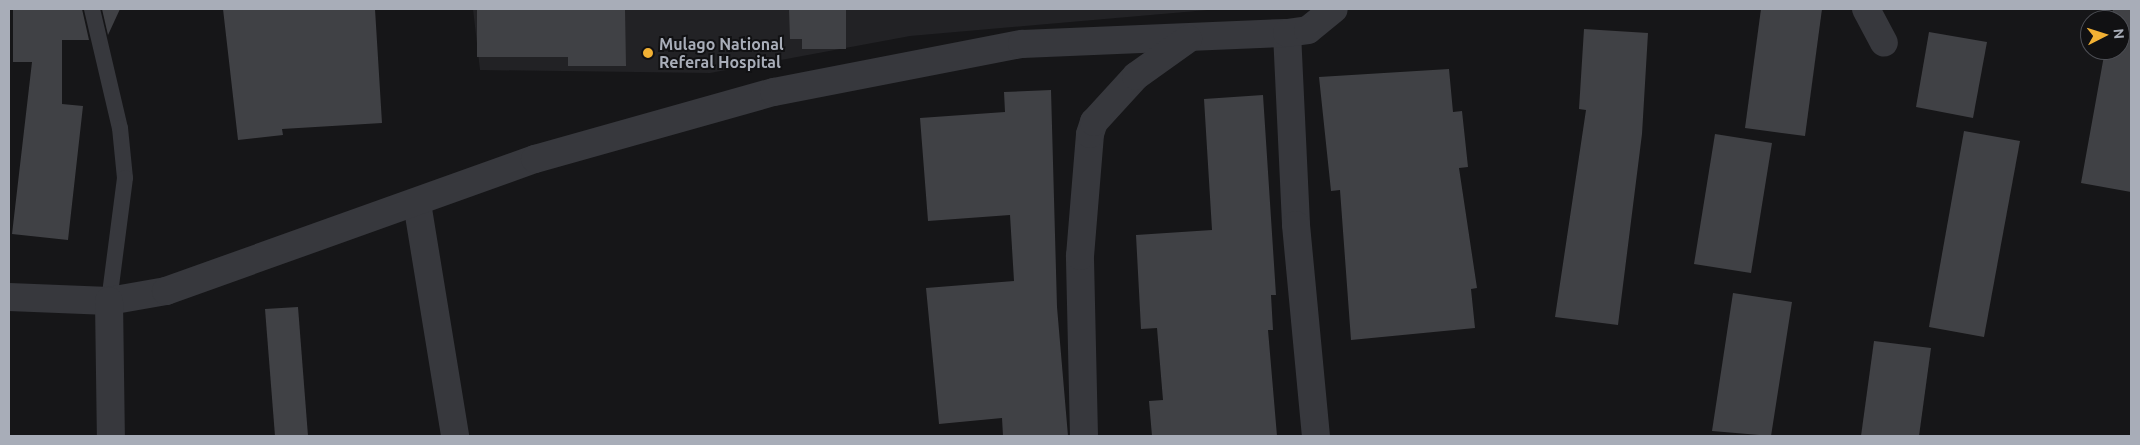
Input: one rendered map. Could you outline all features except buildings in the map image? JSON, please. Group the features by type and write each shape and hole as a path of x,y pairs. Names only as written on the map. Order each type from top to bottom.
{"street":[{"path":"9,298 109,301 188,286 359,220 417,204 535,159 774,92 826,85 977,50 1188,39 1308,30 1334,9"},
{"path":"1866,9 1884,43"},
{"path":"1287,33 1296,225 1316,436"},
{"path":"1084,436 1080,256 1090,134 1094,122 1136,76 1188,39"},
{"path":"417,204 455,436"},
{"path":"109,301 111,436"}],"lane":[{"path":"92,9 120,128 125,178 109,301"}],"shaded area":[{"name":"Mulago National Referal Hospital","path":"473,9 1219,9 910,36 710,73 480,70"}],"place":[{"name":"Mulago National Referal Hospital","path":"648,53"}]}
